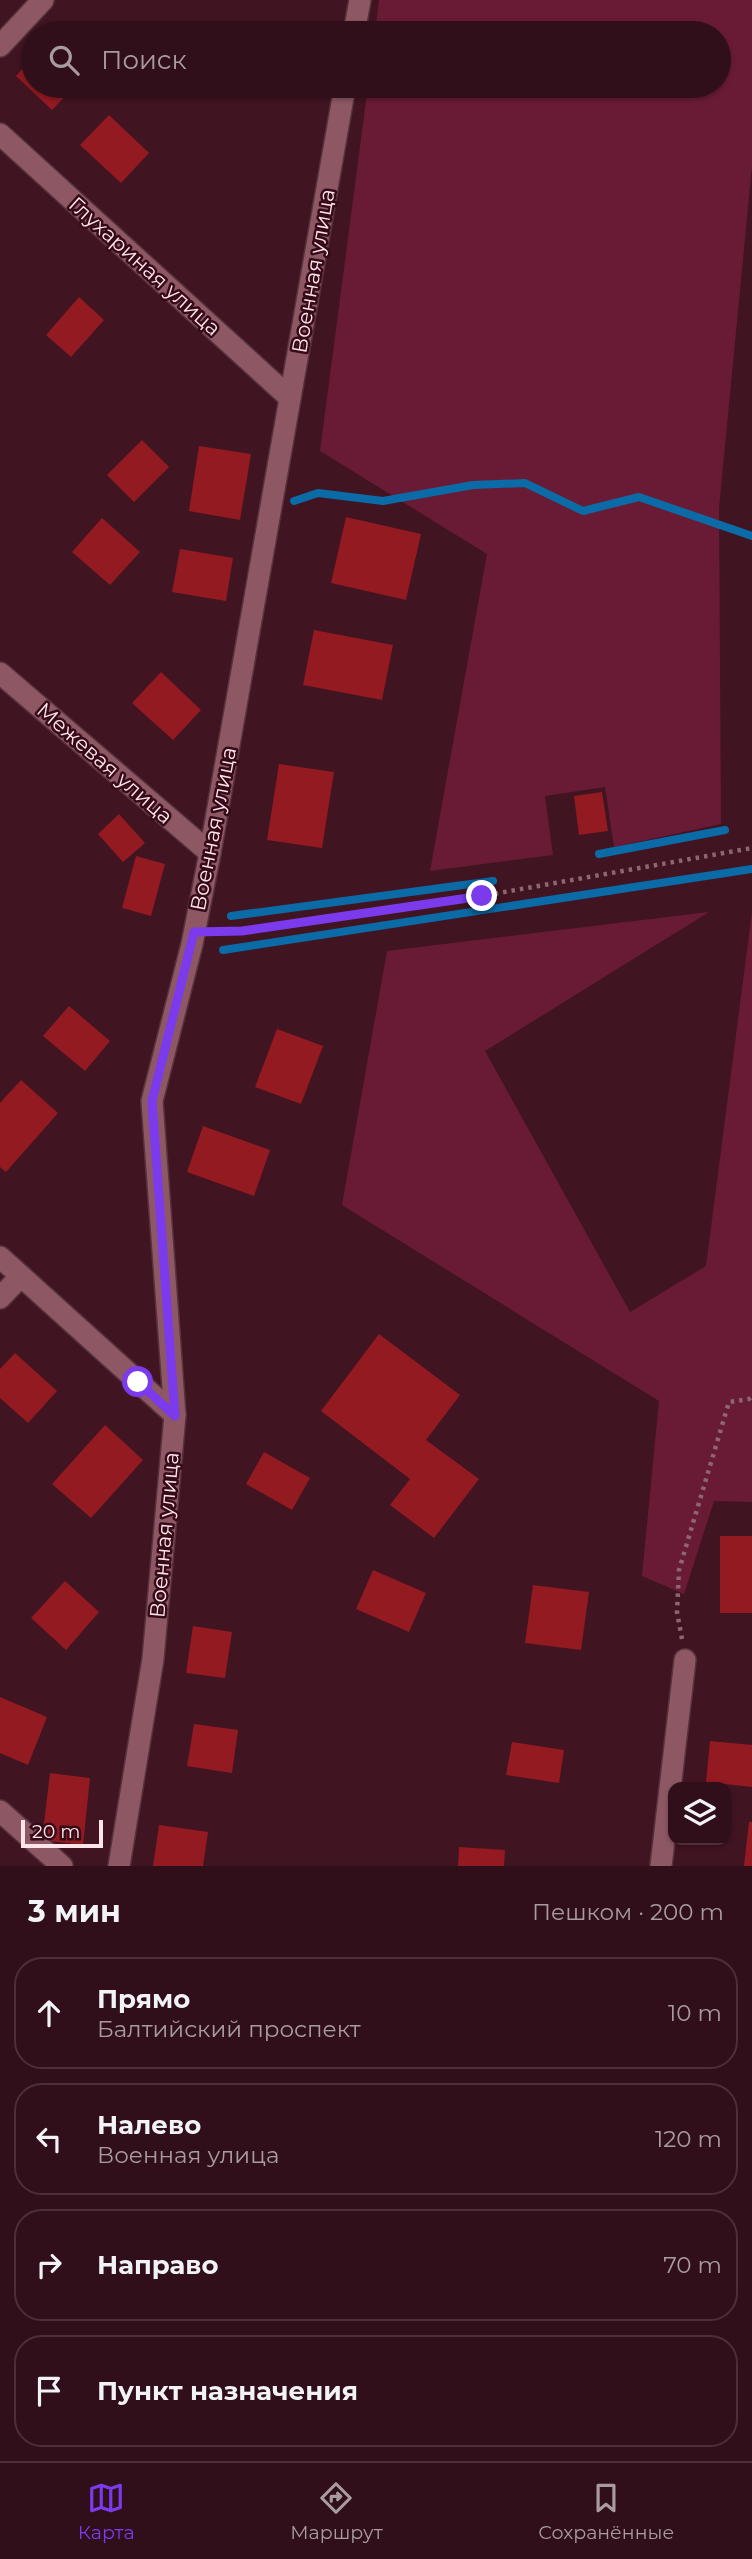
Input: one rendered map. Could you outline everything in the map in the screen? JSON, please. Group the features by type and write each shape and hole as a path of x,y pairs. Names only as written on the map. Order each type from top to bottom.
{"street":[{"path":"23,21 43,0"},
{"path":"356,21 360,0"},
{"path":"0,46 21,24"},
{"name":"Военная улица","path":"120,1866 153,1659 175,1416 152,1101 194,932 210,853 343,98"},
{"name":"Глухариная улица","path":"0,134 290,398"},
{"name":"Межевая улица","path":"0,673 210,853"},
{"path":"0,1257 175,1416"},
{"path":"0,1298 21,1276"},
{"path":"661,1866 685,1660"},
{"path":"0,1811 62,1866"}],"path":[{"path":"194,932 242,931 482,896 752,848"},
{"path":"685,1660 677,1612 679,1570 729,1402 749,1399 752,1396"}],"shaded area":[{"path":"379,0 752,0 752,166 719,508 721,824 614,847 605,787 545,796 553,855 430,871 487,554 320,451 366,98 731,98 731,21 376,21"},
{"path":"709,912 485,1051 630,1312 706,1266 752,912 752,1502 714,1501 684,1594 642,1576 659,1401 342,1205 387,951"}],"building":[{"path":"39,98 64,98 52,110"},
{"path":"109,115 149,153 121,183 80,145"},
{"path":"79,297 104,320 71,357 46,335"},
{"path":"142,440 169,467 134,502 107,475"},
{"path":"199,446 251,454 240,520 189,511"},
{"path":"346,517 421,534 406,600 331,583"},
{"path":"102,518 140,552 110,585 72,552"},
{"path":"180,549 233,558 226,601 172,592"},
{"path":"314,630 393,645 382,700 303,685"},
{"path":"161,672 201,710 173,740 132,703"},
{"path":"279,764 334,772 322,848 267,840"},
{"path":"602,792 608,831 579,835 574,796"},
{"path":"119,814 145,843 123,862 98,834"},
{"path":"136,856 165,864 151,916 122,908"},
{"path":"69,1006 110,1041 85,1071 43,1036"},
{"path":"277,1029 323,1046 301,1104 255,1087"},
{"path":"21,1080 58,1113 6,1172 0,1167 0,1103"},
{"path":"203,1126 270,1150 254,1196 187,1172"},
{"path":"379,1334 460,1395 426,1440 479,1479 434,1538 390,1505 410,1479 321,1411"},
{"path":"15,1353 57,1391 28,1423 0,1398 0,1369"},
{"path":"105,1425 143,1460 91,1518 52,1484"},
{"path":"264,1452 310,1478 292,1510 246,1484"},
{"path":"720,1536 752,1536 752,1613 720,1613"},
{"path":"373,1570 426,1593 409,1632 356,1609"},
{"path":"65,1581 99,1612 66,1650 31,1618"},
{"path":"533,1585 589,1592 581,1650 525,1643"},
{"path":"193,1626 232,1632 225,1678 186,1673"},
{"path":"0,1697 47,1717 28,1765 0,1753"},
{"path":"194,1724 238,1730 232,1773 187,1766"},
{"path":"710,1741 752,1745 752,1787 731,1785 731,1782 706,1782"},
{"path":"512,1742 564,1750 559,1783 506,1775"},
{"path":"50,1773 90,1778 83,1845 42,1840"},
{"path":"749,1822 752,1822 752,1866 744,1866"},
{"path":"159,1825 208,1832 203,1866 153,1866"},
{"path":"459,1847 505,1850 504,1866 458,1866"}],"waterway":[{"path":"294,501 318,493 383,501 473,485 525,483 583,511 639,497 752,536"},
{"path":"599,854 725,830"},
{"path":"223,950 752,869"},
{"path":"231,916 493,881"}],"route":[{"path":"138,1382 175,1416 152,1101 194,932 242,931 482,896"}]}
